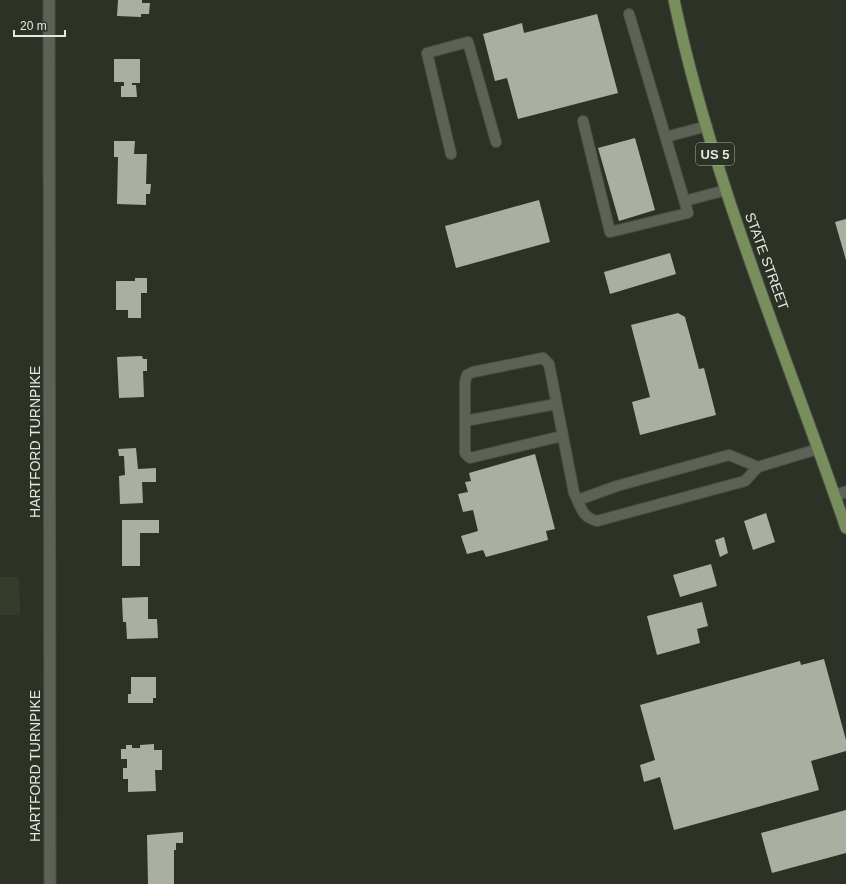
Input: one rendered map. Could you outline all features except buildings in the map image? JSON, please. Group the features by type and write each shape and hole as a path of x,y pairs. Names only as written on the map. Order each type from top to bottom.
{"main road":[{"name":"HARTFORD TURNPIKE","path":"49,0 50,884"},
{"name":"STATE STREET","path":"674,0 681,35 726,190 846,528"},
{"path":"835,495 846,492"}],"lane":[{"path":"583,121 610,232 688,213 629,14"},
{"path":"451,154 427,53 468,42 496,142"},
{"path":"666,137 707,126"},
{"path":"684,201 726,190"},
{"path":"562,436 470,458 465,453 465,382 468,375 473,372 543,358 549,364 574,494 583,513 589,519 597,521 745,481 758,467 818,449"},
{"path":"465,421 556,404"},
{"path":"578,500 617,486 729,455 758,467"}],"shaded area":[{"path":"0,577 19,577 20,615 0,615"}]}
